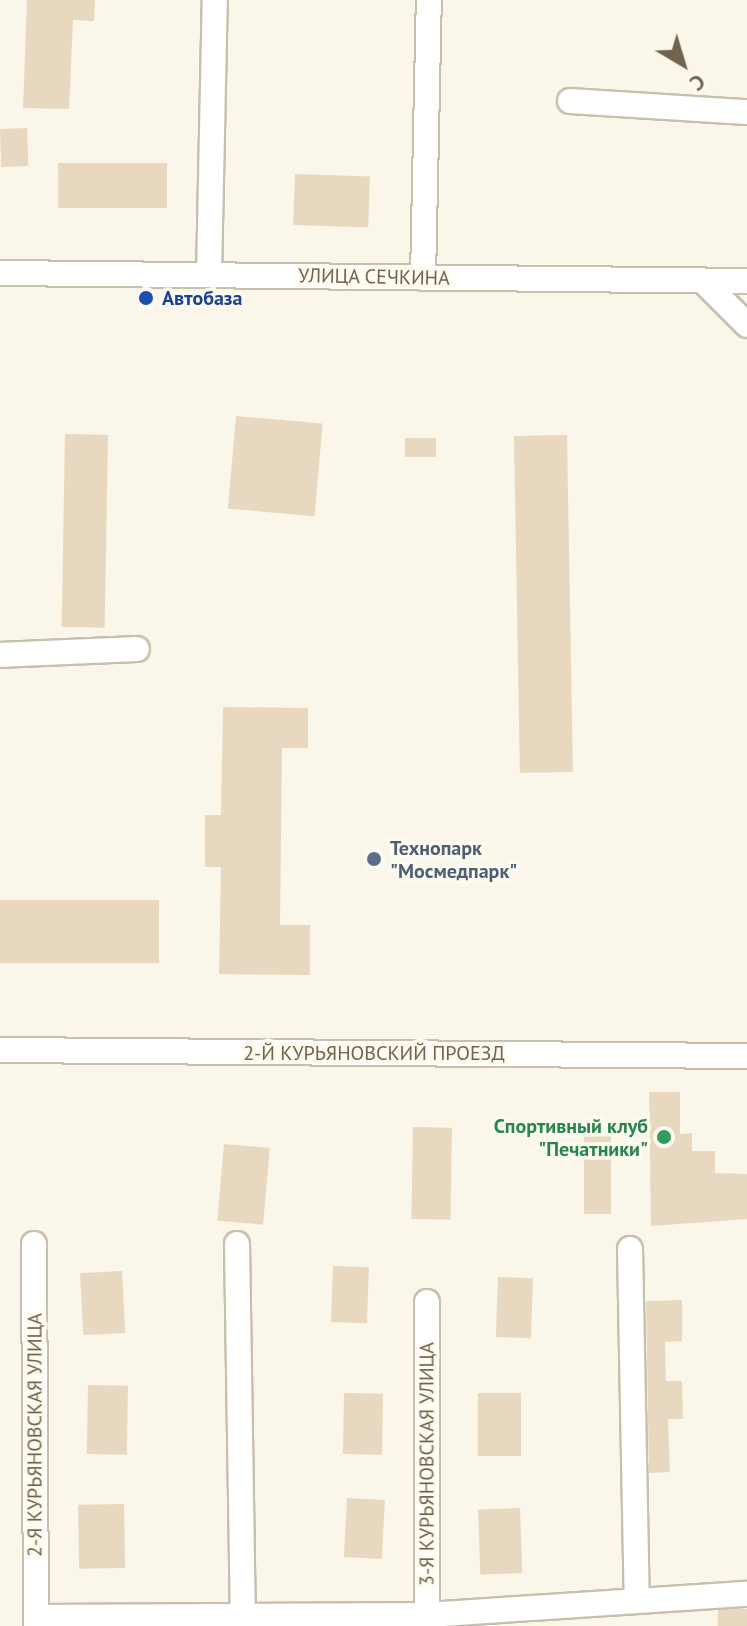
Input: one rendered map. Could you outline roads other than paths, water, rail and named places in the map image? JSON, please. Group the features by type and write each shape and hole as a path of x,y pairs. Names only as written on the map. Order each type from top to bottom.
{"street":[{"path":"209,275 215,0"},
{"path":"423,278 429,0"},
{"path":"570,101 747,112"},
{"name":"УЛИЦА СЕЧКИНА","path":"0,273 747,281"},
{"path":"703,281 747,325"},
{"path":"0,655 137,649"},
{"name":"2-Й КУРЬЯНОВСКИЙ ПРОЕЗД","path":"0,1050 747,1056"},
{"name":"2-Я КУРЬЯНОВСКАЯ УЛИЦА","path":"34,1244 36,1621"},
{"path":"237,1244 243,1612"},
{"path":"630,1249 637,1598"},
{"name":"3-Я КУРЬЯНОВСКАЯ УЛИЦА","path":"427,1302 427,1620"},
{"path":"36,1621 243,1612 427,1620 637,1598 747,1594"}],"place":[{"name":"Автобаза","path":"146,298"},
{"name":"Технопарк \"Мосмедпарк\"","path":"374,859"},
{"name":"Спортивный клуб \"Печатники\"","path":"664,1137"}]}
